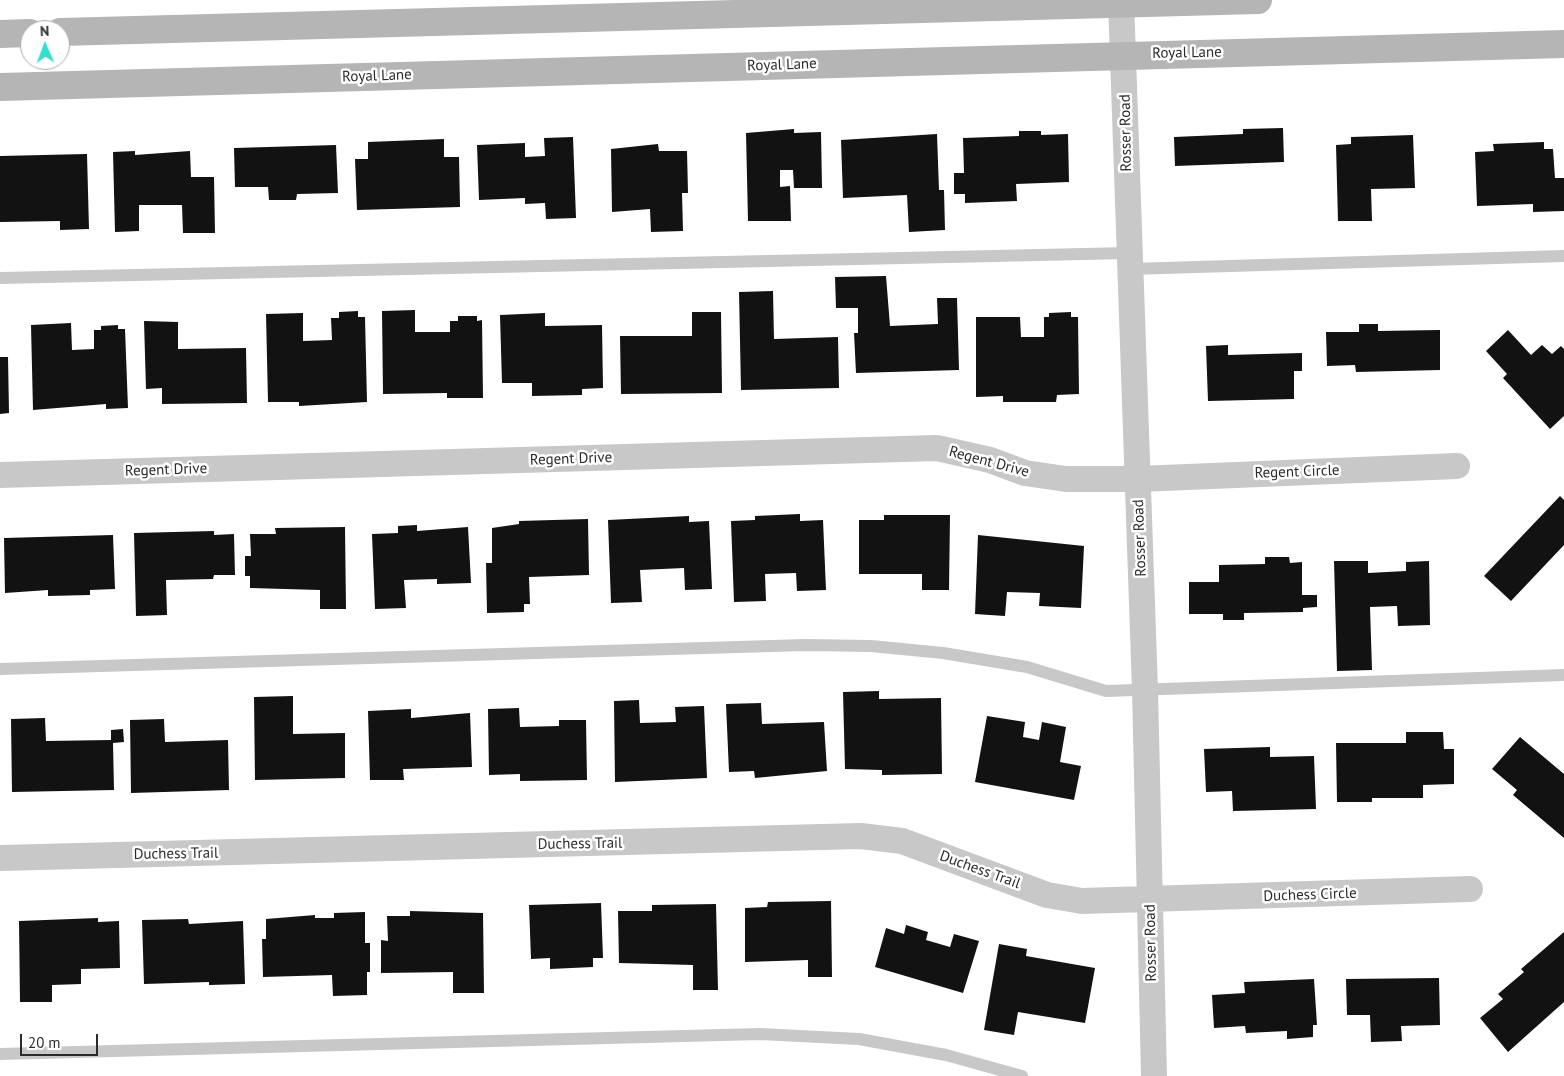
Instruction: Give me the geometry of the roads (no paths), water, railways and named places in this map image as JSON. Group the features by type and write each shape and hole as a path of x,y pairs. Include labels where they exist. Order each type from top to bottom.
{"main road":[{"path":"70,32 1121,2 1258,0"},
{"path":"0,34 20,33"},
{"name":"Royal Lane","path":"0,87 1564,44"}],"street":[{"name":"Rosser Road","path":"1121,2 1145,690 1154,1076"},
{"name":"Regent Drive","path":"0,475 937,448 990,460 1025,473 1066,478 1138,479"},
{"name":"Regent Circle","path":"1138,479 1457,466"},
{"name":"Duchess Trail","path":"0,858 861,836 902,841 1047,895 1082,901 1150,900"},
{"name":"Duchess Circle","path":"1150,900 1470,889"}],"lane":[{"path":"0,278 1564,256"},
{"path":"0,669 785,646 871,646 943,653 1027,667 1106,691 1564,675"},
{"path":"0,1054 760,1034 859,1039 946,1055 1022,1076"}]}
